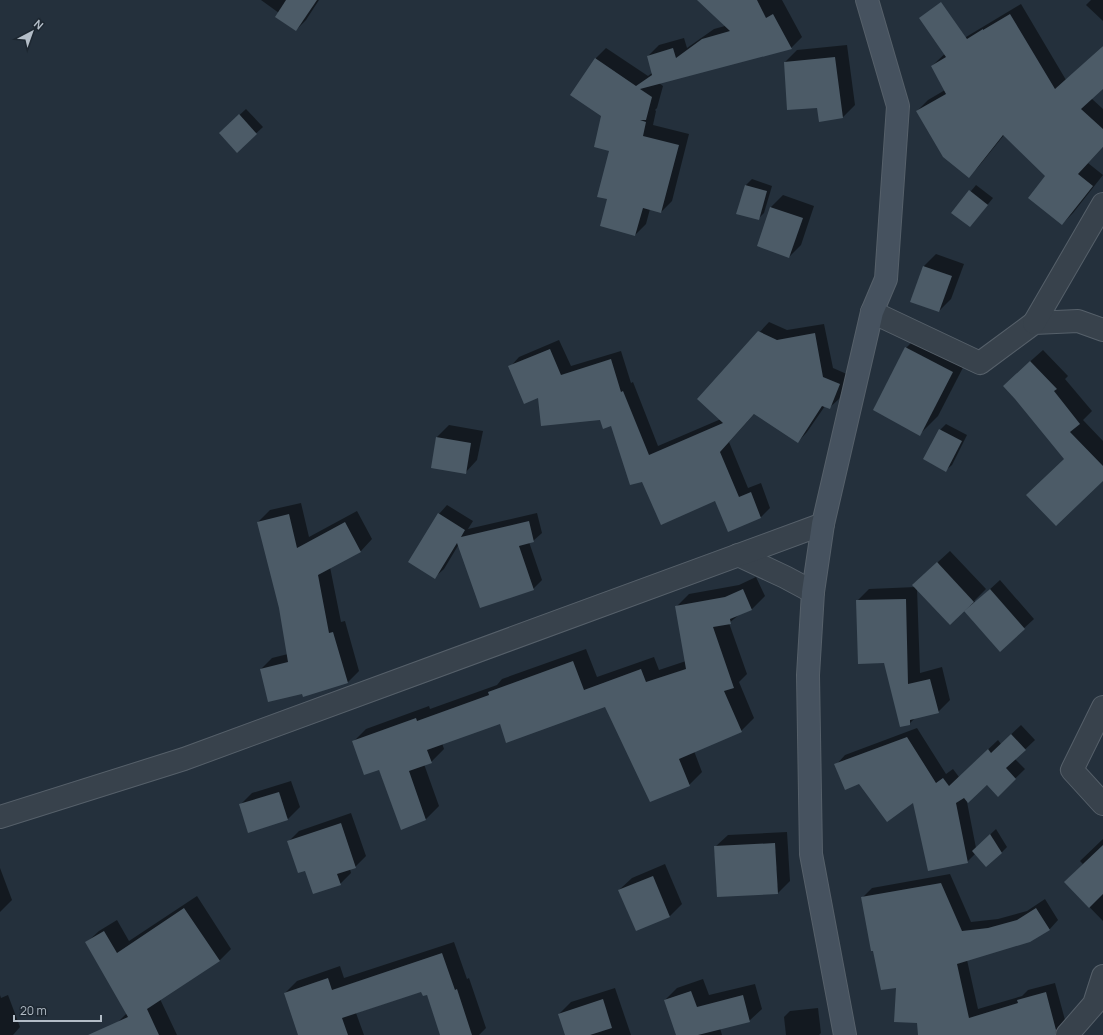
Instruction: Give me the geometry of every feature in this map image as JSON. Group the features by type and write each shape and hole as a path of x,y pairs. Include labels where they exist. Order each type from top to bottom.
{"street":[{"path":"845,1035 811,854 808,675 814,592 823,524 872,312 886,278 898,106 867,0"},
{"path":"872,312 980,363 1034,323 1103,204"},
{"path":"1034,323 1078,321 1103,330"},
{"path":"0,817 184,759 823,524"},
{"path":"738,555 814,592"},
{"path":"1103,707 1072,770 1103,804"},
{"path":"1067,1035 1094,1004 1103,976"}],"building":[{"path":"286,0 317,0 296,31 275,17"},
{"path":"697,0 757,0 766,18 773,14 792,49 640,89 652,97 646,120 640,120 646,122 643,136 679,145 661,213 643,208 635,236 600,226 607,199 597,197 609,151 594,147 601,116 570,95 595,58 636,86 652,75 647,56 673,48 676,58 702,39 730,31"},
{"path":"941,2 967,39 1010,14 1055,89 1103,46 1103,89 1081,109 1103,129 1103,147 1078,174 1093,186 1062,225 1028,198 1045,176 1003,135 969,178 943,157 916,111 946,94 931,66 946,57 919,18"},
{"path":"835,57 843,118 819,122 817,108 787,110 784,62"},
{"path":"239,114 257,134 237,153 219,133"},
{"path":"745,185 767,191 759,220 736,214"},
{"path":"969,190 988,205 970,227 951,213"},
{"path":"770,207 803,218 789,258 757,246"},
{"path":"923,266 952,276 939,312 910,302"},
{"path":"758,331 777,340 815,333 823,377 840,384 830,409 822,406 798,443 754,414 720,452 739,497 751,492 761,518 728,532 715,501 661,525 642,482 630,485 611,426 603,429 600,420 541,426 538,398 524,404 508,366 550,349 561,375 611,359 621,392 623,391 649,455 723,423 697,399"},
{"path":"905,347 953,372 920,436 873,410"},
{"path":"1030,361 1057,389 1054,391 1080,424 1070,432 1103,466 1103,481 1056,526 1026,495 1064,459 1003,386"},
{"path":"939,429 962,441 946,472 923,459"},
{"path":"436,437 471,443 466,474 431,468"},
{"path":"438,513 465,530 461,537 529,521 534,542 519,546 534,590 480,608 457,543 435,579 408,562"},
{"path":"289,514 297,548 345,522 361,552 318,575 329,633 333,632 348,683 303,697 302,694 268,702 260,669 288,662 279,608 257,522"},
{"path":"937,562 974,602 950,625 912,585"},
{"path":"743,589 752,610 730,619 731,624 713,627 734,688 724,691 742,732 679,759 690,786 650,802 605,707 506,743 500,724 427,750 432,763 409,771 426,820 401,830 379,770 364,775 352,741 416,718 417,721 489,695 488,692 573,661 584,690 641,669 646,682 686,669 675,606 725,597"},
{"path":"990,589 1025,629 1000,652 964,611"},
{"path":"906,599 908,684 930,679 939,713 910,720 910,725 900,727 884,663 858,664 856,600"},
{"path":"1011,734 1026,750 1006,768 1016,779 998,797 987,785 968,803 964,798 956,803 968,863 928,871 913,803 887,822 859,784 845,790 834,764 907,737 936,783 943,778 949,786 988,749 991,753"},
{"path":"279,792 288,820 248,833 239,804"},
{"path":"341,823 356,868 337,874 341,885 313,894 305,871 298,873 287,841"},
{"path":"990,834 1002,853 986,867 972,851"},
{"path":"775,843 778,894 717,897 714,846"},
{"path":"1103,845 1103,894 1089,908 1064,882"},
{"path":"653,876 670,917 636,931 618,890"},
{"path":"941,883 962,931 988,928 1017,920 1036,908 1050,930 1030,942 957,964 969,1018 1018,1003 1017,1000 1046,992 1056,1030 1055,1035 918,1035 917,1023 894,1022 896,988 881,990 873,951 871,951 861,897"},
{"path":"184,908 220,961 147,1009 159,1035 88,1035 128,1017 85,942 104,931 117,953"},
{"path":"442,953 455,990 457,989 472,1035 440,1035 427,995 423,996 421,992 342,1018 348,1035 298,1035 284,993 328,978 332,990"},
{"path":"691,991 697,1007 743,995 750,1022 698,1035 676,1035 664,1000"},
{"path":"603,999 612,1028 590,1035 565,1035 558,1014"}]}
